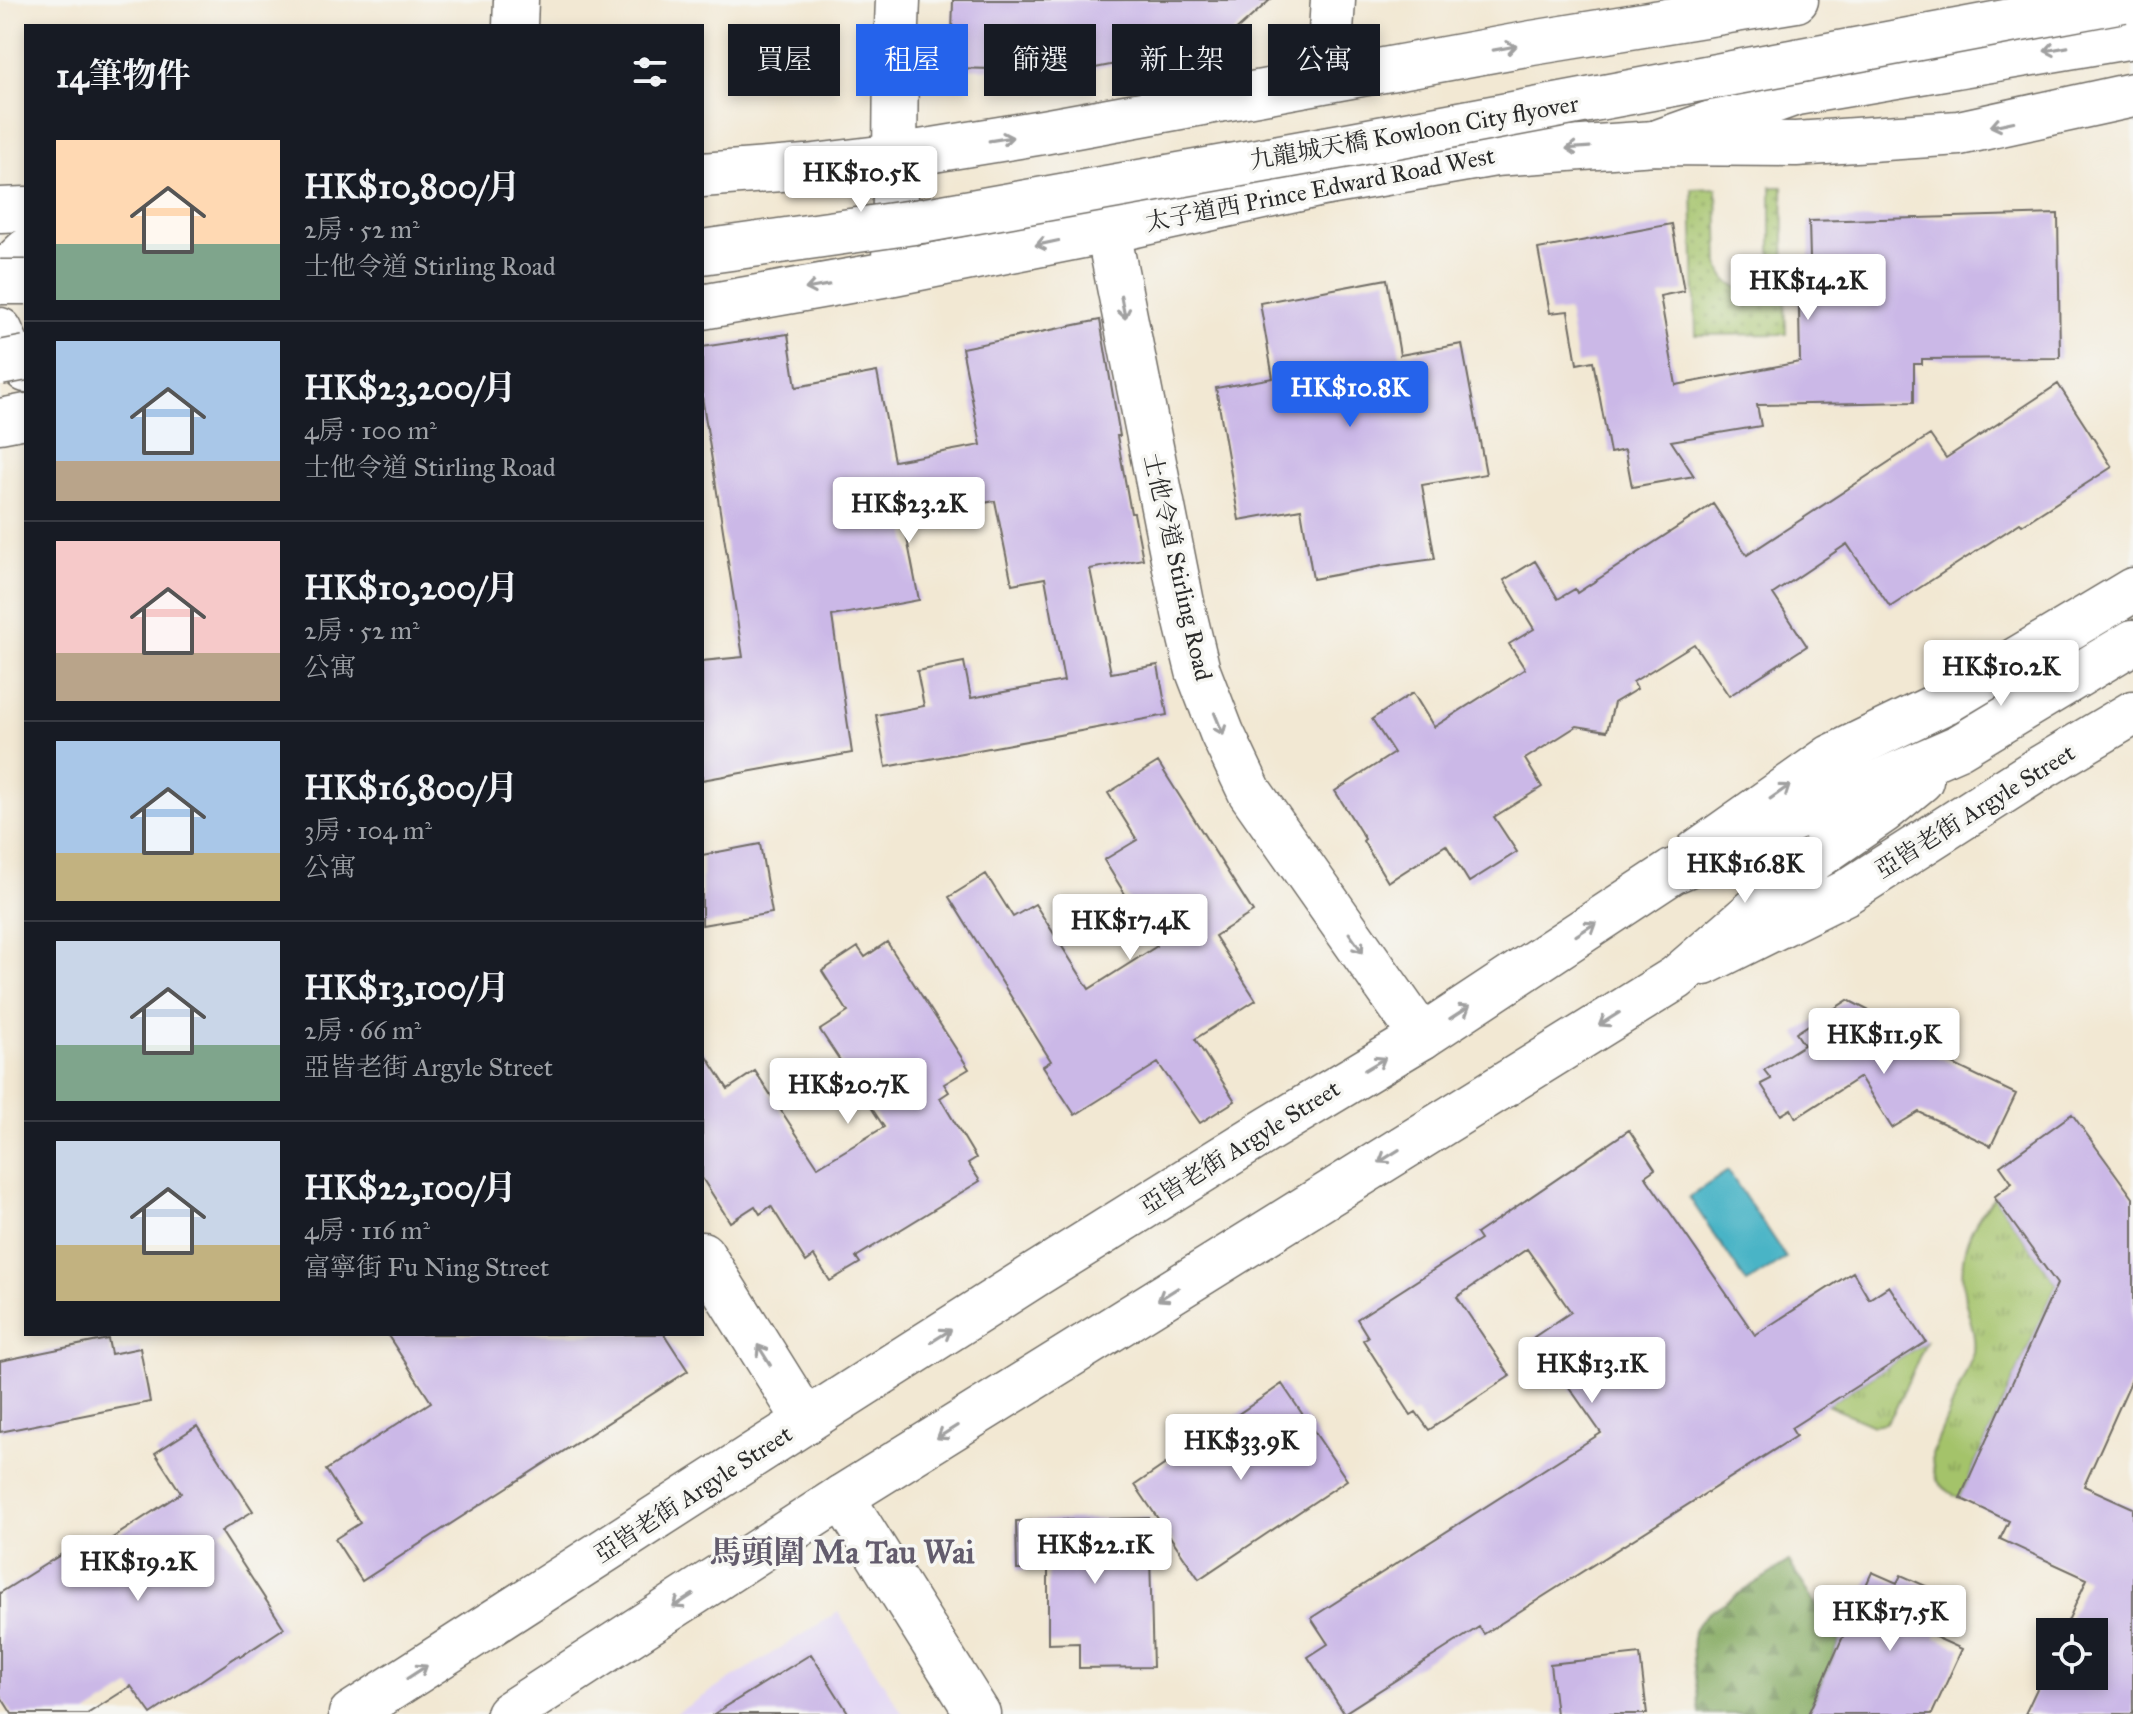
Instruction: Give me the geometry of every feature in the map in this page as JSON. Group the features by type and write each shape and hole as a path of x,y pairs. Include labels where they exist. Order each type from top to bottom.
{"main road":[{"path":"515,24 516,0"},
{"path":"894,273 898,0"},
{"path":"1331,24 1333,0"},
{"path":"1380,70 1728,6 1796,0"},
{"name":"九龍城天橋 Kowloon City flyover","path":"704,226 914,197 1988,0"},
{"name":"九龍城天橋 Kowloon City flyover","path":"704,252 952,216 2123,0"},
{"path":"1655,143 1796,93 2133,36"},
{"path":"704,175 896,156 1268,90"},
{"name":"太子道西 Prince Edward Road West","path":"704,307 1108,231 1322,184 1495,154 1655,143 1796,144 1959,133 2133,95"},
{"path":"0,210 24,209"},
{"name":"士他令道 Stirling Road","path":"1108,231 1184,613 1198,671 1222,733 1250,792 1422,1037"},
{"path":"0,330 11,354 24,368"},
{"path":"0,363 24,358"},
{"path":"0,421 24,416"},
{"name":"亞皆老街 Argyle Street","path":"351,1714 806,1421 1243,1145 1422,1037 1672,872 1732,825 1831,757 1945,702 2133,590"},
{"path":"1672,872 1959,747 2133,642"},
{"name":"亞皆老街 Argyle Street","path":"508,1714 842,1497 1676,978 1845,893 2037,770 2133,713"},
{"path":"1676,978 1814,859 1882,812 1959,747"},
{"path":"704,1257 806,1421"},
{"path":"842,1497 978,1714"}],"shaded area":[{"path":"838,1612 903,1714 675,1714"}],"green space":[{"path":"1771,187 1783,187 1786,334 1696,335 1692,189 1717,188 1719,264 1729,283 1745,289 1761,282 1771,263"},
{"path":"1994,1197 2057,1284 1960,1498 1938,1481 1933,1470 1932,1454 1974,1353 1963,1287 1963,1259 1976,1221"},
{"path":"1926,1342 1894,1412 1885,1423 1873,1425 1827,1405"},
{"path":"1789,1562 1840,1642 1808,1714 1700,1714 1693,1654 1697,1625 1711,1611"}],"water":[{"path":"1728,1171 1786,1258 1747,1283 1689,1197"}],"building":[{"path":"953,0 1270,0 1243,24 1112,24 1112,65 1096,68 1096,24 984,24 984,69 968,68 968,24 952,24"},
{"path":"2058,214 2060,358 1922,359 1922,364 1914,364 1914,402 1757,405 1761,426 1671,441 1694,476 1632,487 1625,450 1610,453 1593,361 1577,364 1568,311 1550,313 1538,249 1672,224 1684,291 1660,296 1676,385 1800,362 1798,259 1810,259 1809,221"},
{"path":"1387,279 1400,355 1462,344 1486,474 1422,485 1435,559 1313,579 1301,509 1239,520 1216,388 1273,378 1260,303"},
{"path":"1100,320 1120,436 1117,436 1143,559 1090,569 1111,673 1158,665 1167,715 886,767 876,715 924,706 917,671 964,662 971,698 1064,681 1045,578 1012,584 995,501 903,518 919,600 832,616 852,753 704,780 704,661 743,657 704,410 704,347 788,334 796,387 877,372 894,461 981,445 962,348"},
{"path":"2058,384 2112,467 1890,607 1847,544 1773,594 1807,646 1729,696 1694,644 1633,682 1637,689 1614,703 1607,731 1577,726 1525,759 1542,787 1494,817 1517,852 1469,882 1446,845 1388,882 1335,791 1394,753 1372,719 1413,693 1434,727 1525,669 1509,644 1534,629 1504,580 1535,561 1558,599 1575,589 1577,593 1713,504 1747,555 1930,435 1946,458"},
{"path":"1158,762 1253,912 1215,936 1256,1000 1195,1039 1235,1101 1200,1123 1158,1063 1075,1115 1043,1066 1051,1061 949,897 986,874 1013,917 1035,904 1089,989 1157,946 1104,860 1137,840 1108,793"},
{"path":"760,844 772,913 704,925 704,855"},
{"path":"887,942 969,1069 944,1084 949,1092 940,1098 976,1158 968,1163 980,1181 856,1257 860,1263 830,1281 814,1256 806,1262 771,1206 760,1214 755,1206 730,1222 704,1181 704,1052 728,1089 755,1071 818,1167 884,1127 820,1030 848,1012 822,971 858,947 865,957"},
{"path":"1848,1000 1885,1019 1898,1038 2016,1094 1991,1146 1919,1112 1892,1128 1860,1077 1796,1118 1791,1109 1781,1115 1761,1084 1771,1079 1764,1070 1804,1045 1796,1033"},
{"path":"2072,1114 2133,1198 2133,1377 2084,1486 2133,1508 2133,1714 2025,1714 2036,1690 2108,1690 2108,1618 2069,1618 2087,1579 2000,1539 2009,1521 1960,1498 2057,1284 1994,1197 2012,1183 2000,1166"},
{"path":"1629,1130 1655,1169 1645,1176 1755,1335 1853,1272 1869,1299 1889,1286 1926,1342 1791,1428 1796,1436 1484,1634 1479,1627 1344,1713 1308,1657 1328,1644 1311,1618 1601,1433 1534,1337 1571,1312 1527,1249 1457,1297 1510,1376 1429,1430 1416,1412 1411,1415 1363,1340 1368,1337 1357,1319 1480,1240 1476,1234"},
{"path":"388,1336 665,1336 688,1371 362,1581 335,1539 360,1523 326,1470 431,1402"},
{"path":"108,1339 111,1354 140,1348 150,1402 0,1432 0,1361"},
{"path":"1282,1384 1347,1480 1199,1579 1135,1485"},
{"path":"197,1426 253,1511 221,1531 284,1628 151,1714 131,1686 87,1714 12,1714 0,1695 0,1593 81,1542 88,1554 181,1493 155,1453"},
{"path":"1149,1518 1153,1667 1079,1668 1079,1643 1048,1644 1048,1570 1017,1570 1016,1521"},
{"path":"1872,1572 1897,1583 1901,1575 1953,1598 1935,1637 1962,1649 1932,1714 1808,1714"},
{"path":"811,1654 849,1714 714,1714"},
{"path":"1640,1654 1647,1714 1556,1714 1550,1664"}],"district":[{"name":"馬頭圍 Ma Tau Wai","path":"842,1552"}]}
